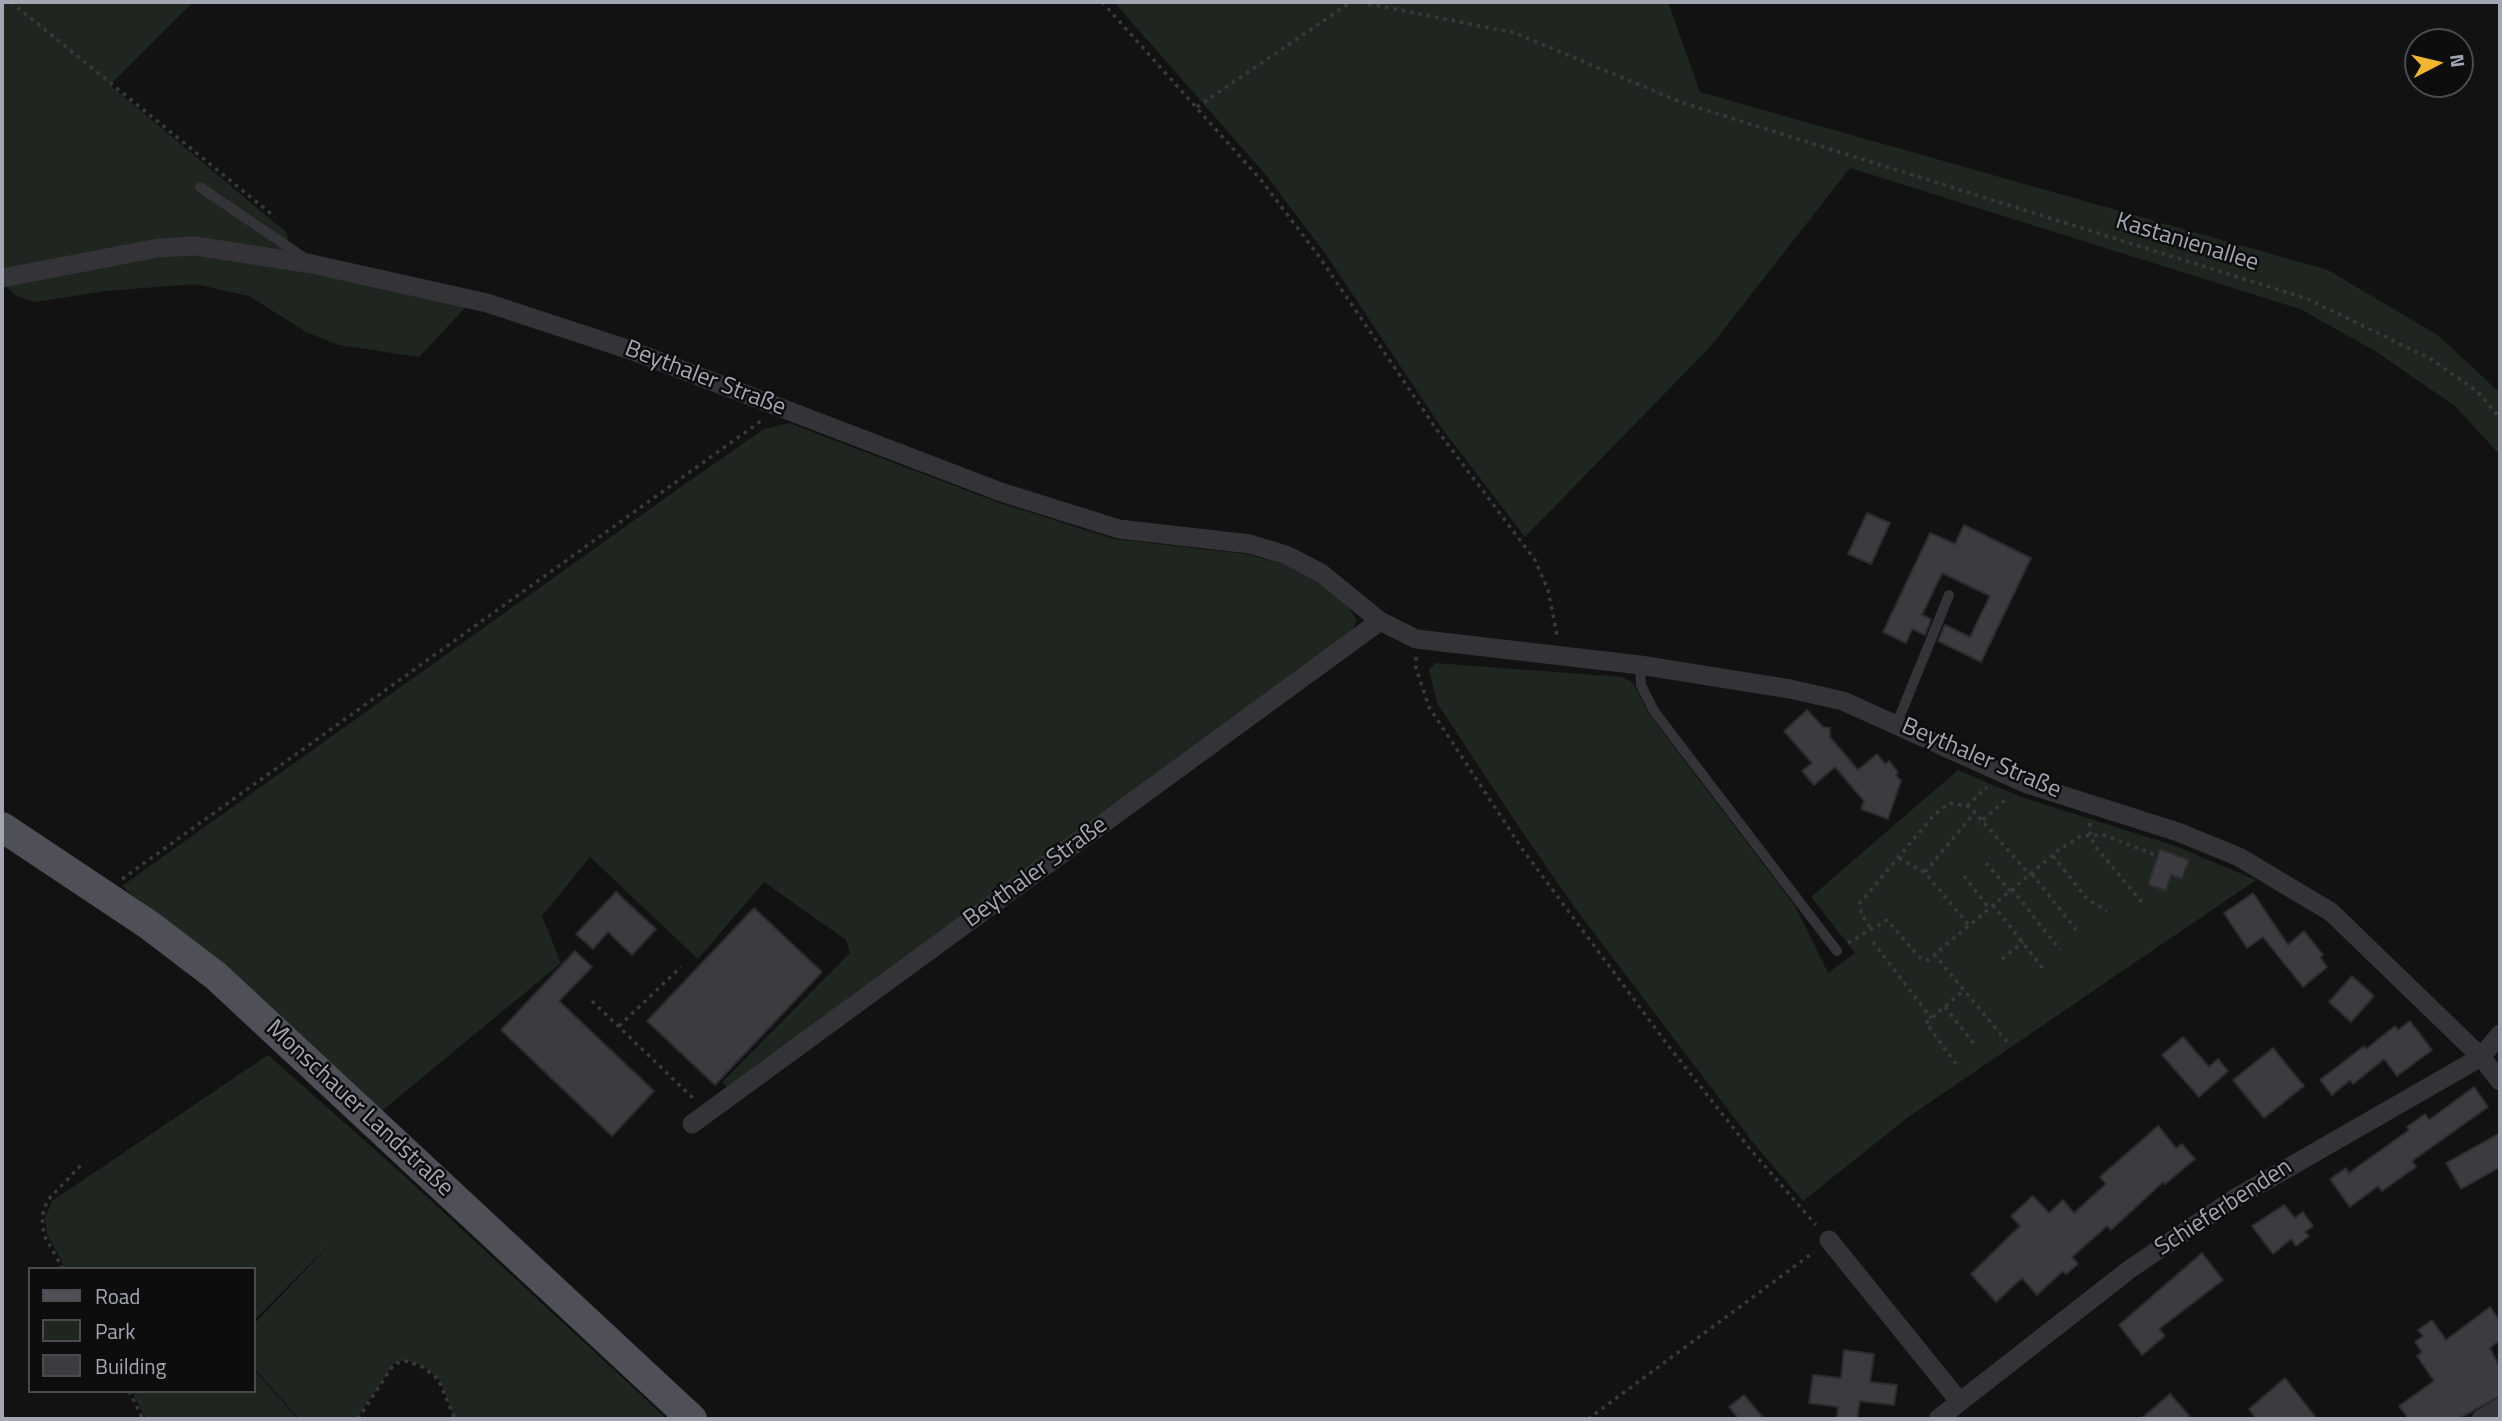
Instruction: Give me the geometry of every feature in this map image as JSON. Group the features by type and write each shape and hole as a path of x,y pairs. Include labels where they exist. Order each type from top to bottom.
{"main road":[{"name":"Monschauer Landstraße","path":"2,828 149,925 216,976 692,1419"}],"street":[{"name":"Beythaler Straße","path":"2,278 158,248 195,246 312,264 488,303 630,350 1001,492 1119,529 1250,544 1286,555 1321,573 1380,621 1416,639 1640,665 1790,689 1843,701 1897,723 2027,784 2178,832 2239,857 2331,912 2481,1057 2500,1081"},
{"name":"Beythaler Straße","path":"700,1119 1380,621"},
{"name":"Schieferbenden","path":"1938,1419 2130,1269 2232,1200 2481,1057 2500,1034"},
{"path":"1829,1240 1960,1402"},
{"path":"2481,1419 2500,1408"}],"lane":[{"path":"200,187 312,264"},
{"path":"1897,723 1949,595"},
{"path":"1640,665 1641,685 1654,711 1837,951"}],"path":[{"path":"11,2 282,223"},
{"path":"1102,2 1261,180 1318,255 1437,430 1535,560 1548,590 1557,635 1556,655"},
{"path":"1197,107 1351,2"},
{"name":"Kastanienallee","path":"1360,2 1515,33 1683,103 2308,299 2431,359 2478,392 2500,418"},
{"path":"117,882 758,425 772,404"},
{"path":"1416,639 1416,668 1429,707 1523,850 1670,1048 1750,1149 1829,1240 1588,1419"},
{"path":"1967,806 1987,787"},
{"path":"1983,820 2006,799"},
{"path":"1870,927 1861,914 1860,903 1940,808 1949,803 1967,806 1975,812 2031,874 2076,930"},
{"path":"1925,873 1975,812"},
{"path":"2090,835 2095,846 2145,906"},
{"path":"1837,951 1870,927 1886,920 1921,959 1928,960 1968,924 2075,839 2104,835 2158,856"},
{"path":"2053,856 2087,899 2108,911"},
{"path":"1899,858 1925,873 1968,924"},
{"path":"1986,863 2060,950"},
{"path":"1964,876 2045,971"},
{"path":"1873,942 1931,1018"},
{"path":"2002,959 2023,942"},
{"path":"1934,954 2007,1042"},
{"path":"619,1026 681,967"},
{"path":"1956,1064 1926,1023 1964,990"},
{"path":"592,1001 619,1026 700,1119"},
{"path":"1945,1007 1975,1045"},
{"path":"62,1267 44,1235 42,1217 47,1201 82,1164"},
{"path":"358,1419 394,1364 405,1361 421,1366 438,1379 455,1419"},
{"path":"130,1393 143,1419"}],"green space":[{"path":"2,2 193,2 110,85 286,232 289,240 286,248 279,253 247,247 2,271"},
{"path":"1114,2 1668,2 1700,92 2328,270 2439,336 2500,393 2500,455 2455,406 2375,351 2300,309 1850,168 1710,347 1525,537 1441,427 1325,253 1265,174"},
{"path":"159,254 245,258 468,305 419,357 338,345 306,332 249,296 195,284 106,291 35,302 16,296 3,284"},
{"path":"789,423 997,502 1114,539 1246,554 1282,564 1316,581 1348,607 1357,620 1350,636 730,1090 722,1082 850,953 846,940 764,882 698,959 590,857 542,916 561,963 377,1115 122,886 764,429"},
{"path":"1435,663 1623,677 1634,684 1649,714 1795,906 1828,973 1855,953 1811,897 1958,770 2021,797 2173,845 2256,880 1907,1118 1803,1201 1755,1145 1678,1044 1572,904 1517,824 1437,703 1429,670"},
{"path":"268,1055 401,1173 667,1419 455,1419 439,1379 421,1365 405,1360 394,1364 356,1419 299,1419 256,1370 256,1322 340,1234 256,1318 256,1267 65,1267 47,1234 45,1218 52,1201"},
{"path":"256,1372 298,1419 146,1419 133,1393 256,1393"}],"building":[{"path":"1867,513 1890,523 1871,564 1848,554"},
{"path":"1964,525 2031,558 1981,662 1938,641 1945,625 1970,637 1990,596 1942,573 1922,615 1931,619 1925,635 1912,629 1906,643 1883,632 1930,533 1955,544"},
{"path":"1807,710 1823,727 1830,728 1830,737 1858,770 1877,754 1885,764 1889,761 1898,772 1896,775 1901,781 1888,819 1861,809 1864,801 1835,767 1814,785 1802,771 1812,763 1784,731"},
{"path":"2160,849 2189,860 2182,879 2171,875 2166,891 2148,885"},
{"path":"616,892 656,929 632,955 608,932 593,949 576,934"},
{"path":"2253,893 2288,945 2304,931 2323,955 2320,957 2327,967 2303,987 2263,937 2247,948 2224,913"},
{"path":"754,908 822,972 715,1085 647,1021"},
{"path":"575,951 592,967 559,1001 654,1091 612,1136 501,1030"},
{"path":"2352,976 2374,996 2351,1022 2329,1002"},
{"path":"2410,1021 2432,1050 2397,1076 2384,1059 2353,1084 2350,1080 2332,1095 2320,1080 2364,1046 2366,1049 2395,1026 2398,1030"},
{"path":"2183,1037 2209,1067 2218,1059 2228,1071 2199,1097 2162,1055"},
{"path":"2273,1048 2304,1086 2264,1118 2233,1080"},
{"path":"2474,1087 2488,1107 2412,1161 2416,1167 2382,1191 2378,1186 2350,1207 2330,1179 2346,1168 2349,1173 2409,1130 2407,1127 2425,1114 2429,1120"},
{"path":"2158,1126 2176,1148 2182,1144 2195,1159 2165,1184 2163,1182 2111,1230 2107,1226 2072,1257 2078,1264 2066,1274 2063,1271 2037,1295 2022,1278 1996,1302 1971,1274 2020,1226 2011,1216 2033,1196 2049,1213 2063,1200 2074,1213 2106,1184 2100,1177"},
{"path":"2500,1133 2500,1167 2461,1189 2446,1163"},
{"path":"2284,1205 2295,1218 2303,1212 2313,1226 2305,1232 2309,1236 2296,1246 2291,1239 2273,1254 2252,1226"},
{"path":"2202,1253 2223,1280 2159,1329 2165,1336 2142,1355 2119,1325"},
{"path":"2490,1307 2500,1321 2500,1340 2490,1348 2500,1368 2500,1396 2458,1419 2409,1419 2399,1406 2434,1381 2417,1356 2422,1352 2415,1342 2423,1336 2418,1330 2432,1320 2446,1340"},
{"path":"1844,1350 1874,1354 1870,1382 1897,1385 1894,1405 1860,1401 1857,1419 1837,1419 1838,1407 1809,1403 1813,1375 1841,1378"},
{"path":"2285,1378 2317,1419 2256,1419 2249,1409"},
{"path":"2170,1394 2192,1419 2141,1419"},
{"path":"1744,1395 1764,1419 1739,1419 1729,1407"}]}
